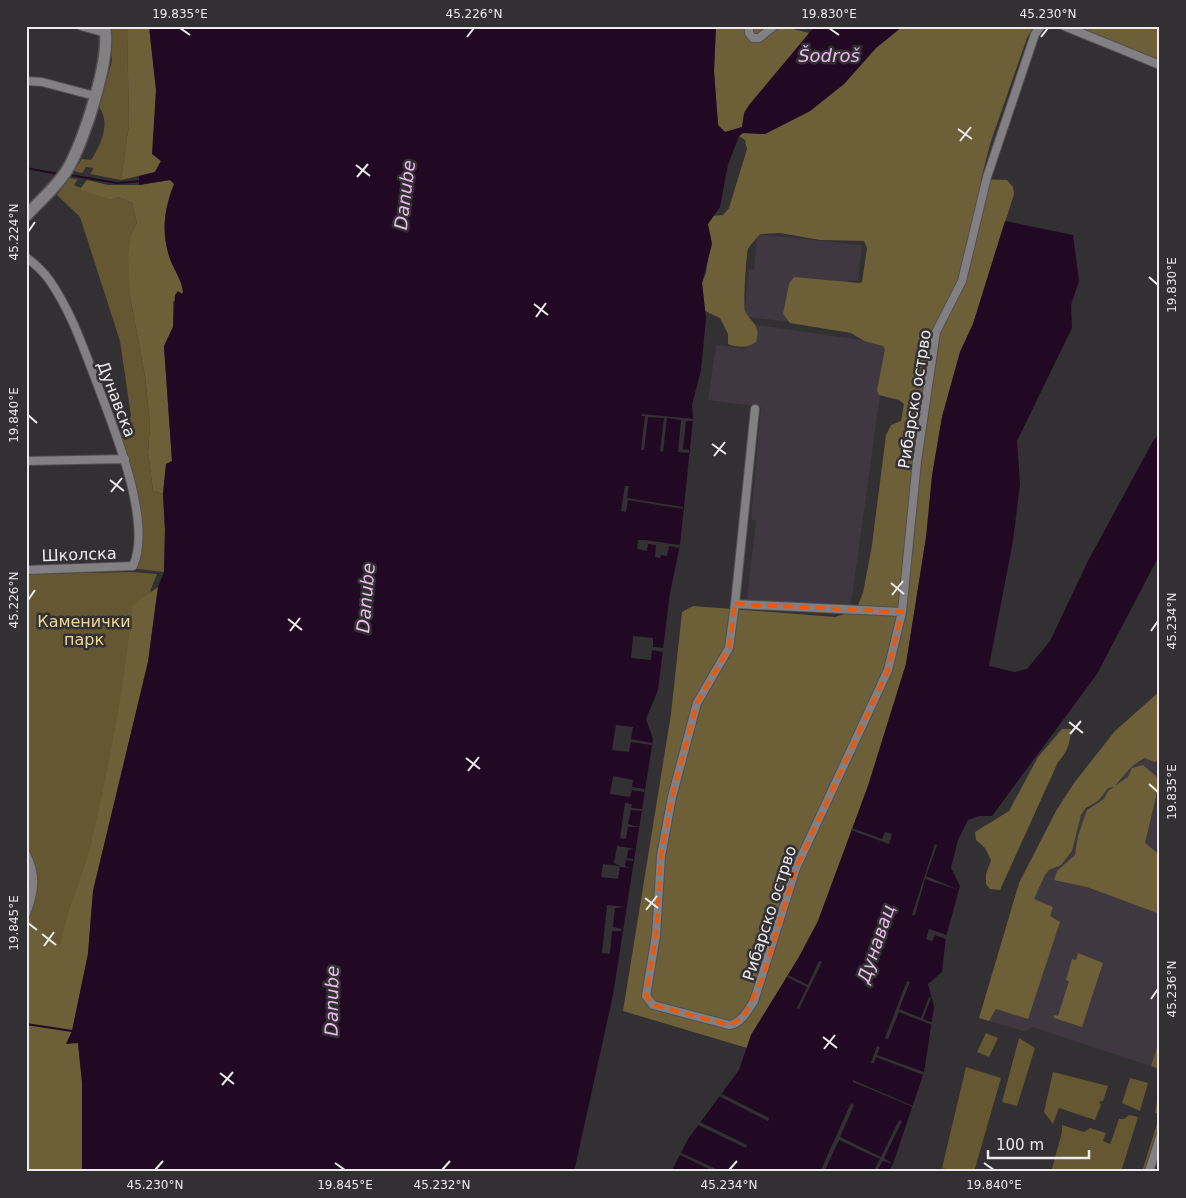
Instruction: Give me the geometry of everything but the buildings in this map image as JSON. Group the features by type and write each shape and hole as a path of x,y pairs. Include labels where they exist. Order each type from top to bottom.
{"main road":[{"path":"26,216 65,173 95,96 104,57 105,30"}],"street":[{"path":"81,26 105,30"},
{"path":"749,26 749,33 753,38 759,38 774,26"},
{"name":"Рибарско острво","path":"735,604 729,648 697,703 672,797 661,856 655,944 646,992 648,1001 653,1005 729,1025 735,1025 743,1018 754,1001 764,977 796,868 888,670 902,612 917,461 936,332 962,281 987,177 1035,34 1040,26"},
{"path":"1064,26 1160,64"},
{"path":"26,81 42,82 95,96"},
{"name":"Дунавска","path":"26,257 50,281 78,331 125,459 132,484 138,548 134,566"},
{"path":"754,409 735,604 902,612"},
{"path":"26,461 125,459"},
{"name":"Школска","path":"26,570 134,566"},
{"path":"26,854 34,872 35,882 26,914"},
{"path":"1149,1172 1160,1137"}],"highlighted area":[{"path":"735,604 902,612 888,670 796,868 763,977 743,1018 729,1025 653,1005 646,996 656,935 661,856 672,797 697,703 729,648"}],"shaded area":[{"path":"127,26 149,26 156,90 153,154 161,161 155,172 121,180 129,124"},
{"path":"716,26 781,26 809,33 744,118 742,127 725,132 718,125 714,71"},
{"path":"903,26 1034,26 1027,38 991,141 981,179 1007,180 1013,187 1014,194 973,324 960,352 942,417 932,476 927,533 906,664 868,786 818,921 799,957 751,1035 747,1048 623,1011 671,714 682,612 693,606 835,617 856,610 863,593 872,545 886,435 891,425 901,421 904,404 899,400 879,395 877,390 885,349 883,346 864,341 851,333 790,323 783,314 789,284 794,277 862,282 867,248 864,241 820,240 780,233 760,234 748,249 744,308 757,328 756,342 739,347 728,344 728,334 720,318 705,311 702,283 706,273 711,238 707,226 712,216 723,215 729,208 747,149 745,140 739,136 743,133 765,134 810,111 844,84 876,48"},
{"path":"1076,26 1160,26 1160,61"},
{"path":"87,180 108,185 139,185 170,180 174,184 166,212 165,240 183,292 173,302 173,327 164,346 172,461 166,464 163,494 153,491 148,452 150,425 145,376 130,296 128,256 131,234 137,223 132,203 118,197 110,200 80,189"},
{"path":"757,234 862,245 858,281 848,280 843,327 744,317 749,269 754,270"},
{"path":"750,324 903,346 880,395 850,611 747,600 756,521 751,519 761,407 708,400 716,345 746,349"},
{"path":"158,587 148,662 93,891 88,954 72,1031 67,1043 78,1042 82,1082 82,1172 26,1172 26,894 32,923 61,946 66,920 91,844 104,785 121,696 132,606"},
{"path":"1160,691 1160,760 1154,762 1145,758 1128,770 1115,786 1128,777 1132,768 1143,765 1156,776 1159,784 1145,843 1160,855 1160,914 1087,887 1054,880 1057,871 1075,855 1078,836 1087,810 1104,799 1108,791 1114,787 1108,788 1098,801 1086,808 1081,815 1072,851 1061,865 1049,870 1045,875 1034,899 1053,907 1050,916 1060,922 1028,1019 996,1009 989,1021 979,1018 1019,883 1056,811 1074,783 1115,731"},
{"path":"1062,729 1071,729 1066,750 1058,762 1000,890 990,889 986,884 986,874 991,860 985,848 976,840 975,832 1009,811 1038,757"},
{"path":"1146,758 1158,762 1160,760 1160,1038 1151,1066 1032,1027 1024,1031 979,1018 1045,875 1049,870 1061,865 1072,851 1081,815 1123,773"},
{"path":"1078,953 1103,963 1082,1027 1054,1018 1054,1015 1058,1016 1069,981 1066,980 1072,959 1076,960"}],"green space":[{"path":"110,26 127,26 129,124 121,180 90,174 94,168 86,167 82,173 74,171 82,159 91,160 103,134 103,113 99,107 112,61"},
{"path":"69,178 78,179 74,185 110,200 118,197 132,203 137,223 131,234 130,296 145,376 150,425 148,452 153,491 163,494 165,530 164,572 137,569 139,552 138,518 120,433 131,416 120,341 80,217 57,195"},
{"name":"Каменички парк","path":"133,572 157,574 151,589 26,1172 26,574"},
{"path":"986,1033 998,1038 989,1057 977,1052"},
{"path":"1019,1038 1035,1048 1017,1106 1002,1102"},
{"path":"1160,1038 1160,1069 1151,1066"},
{"path":"966,1067 1001,1078 974,1172 957,1172 942,1168"},
{"path":"1053,1072 1108,1086 1103,1101 1099,1102 1101,1105 1095,1120 1059,1108 1053,1124 1044,1112"},
{"path":"1130,1078 1148,1083 1140,1111 1122,1103"},
{"path":"1160,1084 1160,1114 1155,1113"},
{"path":"1160,1114 1160,1128 1146,1172 1142,1172"},
{"path":"1129,1115 1138,1117 1121,1172 1051,1172 1062,1132 1062,1125 1084,1132 1090,1128 1106,1133 1103,1141 1110,1144 1119,1119 1124,1119"}],"water":[{"path":"149,26 716,26 714,71 718,125 725,132 742,127 744,113 749,105 815,26 903,26 876,48 844,84 810,111 765,134 743,133 739,136 728,165 720,207 708,224 712,244 702,283 706,318 701,370 692,405 693,419 680,545 670,593 658,690 646,719 653,739 613,995 574,1172 82,1172 82,1082 78,1043 66,1044 72,1031 88,954 93,891 148,662 158,587 164,572 165,530 163,494 166,464 172,461 164,346 173,327 175,295 178,291 182,294 183,292 165,240 166,212 174,184 170,180 139,185 139,176 155,172 161,161 152,154 156,90"},
{"name":"Дунавац","path":"1005,221 1073,235 1079,281 1071,305 1072,328 1017,441 1020,484 1013,541 989,666 1015,672 1027,669 1050,641 1088,561 1153,441 1160,433 1160,554 1097,674 992,816 979,816 968,820 958,840 951,868 960,886 946,937 942,972 928,984 934,1007 924,1072 893,1164 888,1172 671,1172 688,1139 739,1070 751,1035 799,957 818,921 868,786 906,664 942,417 960,352 973,324"}],"pier":[{"path":"642,414 693,419 693,421 686,421 683,449 689,450 689,453 678,452 681,420 667,418 663,452 660,451 664,418 648,417 644,450 641,450 645,416 641,416"},
{"path":"625,486 629,486 627,498 683,507 683,509 628,500 626,512 621,511"},
{"path":"638,540 680,545 679,548 669,546 667,556 661,555 660,558 655,557 656,545 648,544 647,551 637,549"},
{"path":"633,636 653,638 653,647 665,648 664,652 652,650 651,660 631,658"},
{"path":"616,725 633,727 631,739 652,743 652,745 631,742 629,752 612,750"},
{"path":"613,776 633,780 632,787 645,789 644,792 632,790 630,797 610,794"},
{"path":"625,803 632,804 631,808 642,809 641,811 631,810 628,824 639,827 628,827 626,839 620,838"},
{"path":"852,828 882,839 885,832 892,834 889,844 851,830"},
{"path":"935,844 937,845 926,876 959,890 925,879 915,915 912,915"},
{"path":"617,846 635,849 628,850 627,858 633,859 633,861 626,860 625,866 632,868 620,867 618,879 601,877 603,864 620,866 614,863"},
{"path":"607,905 625,907 615,908 613,927 622,929 621,931 612,931 610,954 602,953"},
{"path":"929,929 947,935 946,939 935,935 932,941 926,939"},
{"path":"819,961 822,962 799,1009 797,1008 807,987 787,977 788,975 808,985"},
{"path":"907,981 910,982 899,1009 921,1018 929,997 931,998 923,1019 933,1023 932,1025 899,1012 888,1039 885,1038"},
{"path":"877,1046 880,1047 877,1055 924,1072 923,1075 876,1057 874,1063 871,1063"},
{"path":"853,1080 913,1106 913,1107 853,1082"},
{"path":"722,1094 769,1118 768,1121 719,1096"},
{"path":"851,1103 854,1105 840,1137 881,1157 899,1120 902,1121 884,1158 893,1164 883,1161 876,1172 873,1172 880,1159 839,1140 824,1172 820,1172"},
{"path":"700,1122 747,1145 746,1148 698,1125"},
{"path":"679,1152 723,1172 715,1172 678,1154"}],"waterway":[{"path":"26,168 58,174"},
{"path":"70,175 117,183 142,181"},
{"path":"26,1024 72,1031"}],"water label":[{"name":"Šodroš","path":"829,56"},
{"name":"Danube","path":"405,195"},
{"name":"Danube","path":"366,598"},
{"name":"Danube","path":"332,1001"}]}
